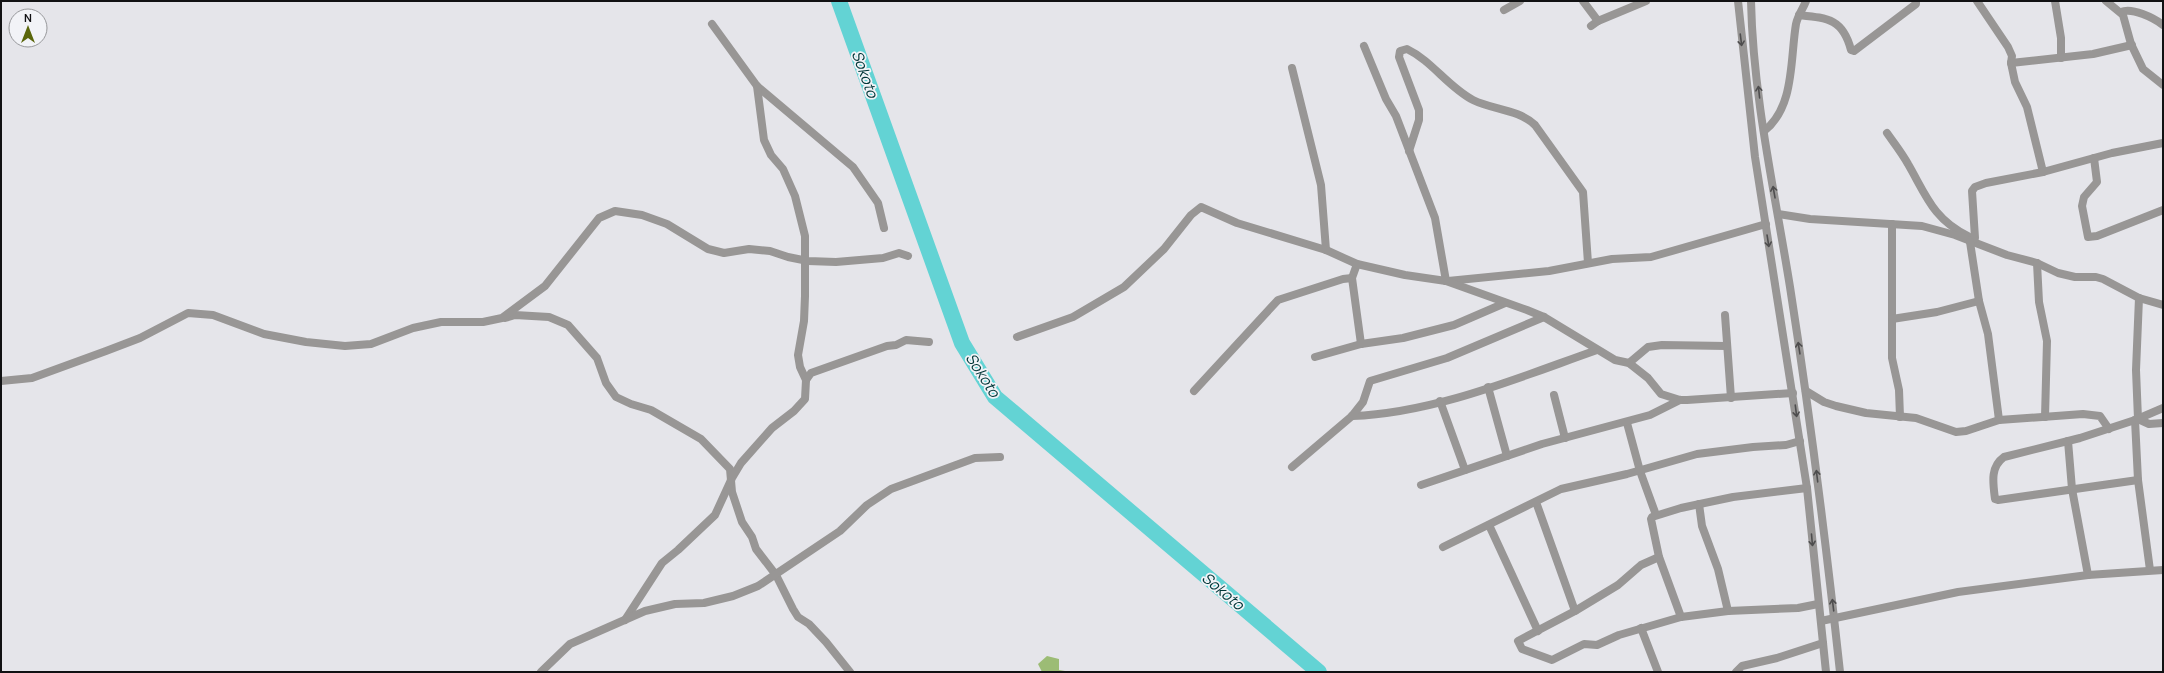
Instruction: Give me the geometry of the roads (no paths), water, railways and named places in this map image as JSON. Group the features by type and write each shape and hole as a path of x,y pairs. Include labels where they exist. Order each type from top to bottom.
{"street":[{"path":"1504,10 1520,1"},
{"path":"1583,1 1598,21"},
{"path":"1591,26 1630,4 1646,1"},
{"path":"1738,1 1755,157 1807,488 1826,672"},
{"path":"1751,1 1752,24 1764,131 1806,391 1840,672"},
{"path":"1764,131 1776,117 1788,86 1798,16 1806,1"},
{"path":"1798,16 1818,17 1839,25 1847,35 1851,50 1854,52 1910,9 1916,4 1916,1"},
{"path":"1977,1 2004,41 2012,56 2011,63 2015,82 2027,108 2043,172"},
{"path":"2055,1 2061,38 2062,58"},
{"path":"2106,1 2121,12 2132,45 2143,69 2163,85"},
{"path":"2121,12 2132,11 2155,19 2163,24"},
{"path":"712,24 756,86 853,167 878,203 884,228"},
{"path":"2011,63 2093,54 2132,45"},
{"path":"1364,46 1386,99 1396,116 1435,218 1446,281"},
{"path":"1409,151 1420,115 1399,57 1400,51 1407,49 1473,100 1519,115 1528,119 1535,125 1583,192 1588,263"},
{"path":"1292,68 1321,185 1326,250"},
{"path":"625,620 662,563 678,550 714,515 732,478 742,463 772,428 794,411 805,399 806,380 800,367 798,354 804,320 805,236 797,203 783,169 771,155 764,140 756,86"},
{"path":"1887,132 1907,162 1930,207 1954,228 1972,240"},
{"path":"1998,420 1988,334 1979,301 1972,240 1972,191 1986,183 2043,172 2094,158 2163,143"},
{"path":"2094,158 2097,182 2084,197 2082,206 2088,237 2097,236 2163,210"},
{"path":"1017,337 1073,317 1124,287 1164,249 1191,215 1201,207 1237,223 1326,250 1357,264 1405,275 1446,281 1544,317 1615,360 1629,363 1648,378 1661,394 1680,400 1793,393"},
{"path":"502,318 545,286 599,218 615,210 642,215 667,224 708,249 724,253 749,249 763,250 804,260 836,262 883,258 899,253 908,256"},
{"path":"1778,214 1810,219 1922,226 1972,240 2007,255 2037,263 2058,273 2075,277 2096,277 2140,298 2163,305"},
{"path":"1446,281 1549,271 1588,263 1659,256 1766,224"},
{"path":"1892,224 1892,358 1899,390 1900,417"},
{"path":"2037,263 2039,302 2047,341 2045,417"},
{"path":"1357,264 1352,278 1361,344"},
{"path":"1194,390 1278,300 1343,279 1352,278"},
{"path":"2140,298 2136,370 2138,480 2150,570"},
{"path":"1892,319 1937,312 1979,301"},
{"path":"1315,357 1361,344 1404,338 1454,325 1505,303"},
{"path":"1,381 32,378 106,351 140,338 188,312 213,315 264,334 306,342 345,346 371,344 413,328 441,322 464,320 483,322 515,315 550,317 568,325 597,358 606,383 616,397 631,404 651,410 691,432 701,439 730,469 732,478 732,492 742,522 752,537 756,549 776,575 798,617 809,624 826,642 850,672"},
{"path":"1725,315 1731,398"},
{"path":"1292,467 1352,416 1363,402 1370,381 1447,358 1544,317"},
{"path":"806,380 811,373 887,346 896,345 906,340 929,342"},
{"path":"1629,363 1648,347 1662,345 1727,346"},
{"path":"1352,416 1395,413 1440,401 1488,387 1597,350"},
{"path":"1488,387 1507,456"},
{"path":"1806,391 1824,402 1836,406 1866,413 1916,418 1956,432 1966,431 1998,420 2083,414 2100,416 2109,429"},
{"path":"1554,395 1564,438"},
{"path":"1421,485 1564,438 1627,423 1650,415 1680,400"},
{"path":"1440,401 1465,470"},
{"path":"2138,480 1998,500 1995,499 1993,479 1995,465 2004,457 2109,429 2163,408"},
{"path":"2136,419 2149,424 2163,423"},
{"path":"1627,423 1640,471 1656,515"},
{"path":"1443,547 1561,489 1640,471 1697,454 1746,447 1786,445 1800,441"},
{"path":"2068,441 2072,489 2088,575"},
{"path":"541,672 570,644 645,611 675,604 704,603 733,596 758,586 840,531 867,506 891,490 975,458 1000,457"},
{"path":"1681,617 1659,557 1651,520 1656,515 1699,504 1807,488"},
{"path":"1536,502 1575,611"},
{"path":"1699,504 1702,526 1718,569 1728,611"},
{"path":"1489,525 1538,631"},
{"path":"1659,557 1641,565 1618,585 1575,611 1518,641 1520,647 1550,660 1584,644 1597,644 1619,635 1681,617 1728,611 1798,608 1818,604"},
{"path":"1821,621 1958,592 2088,575 2163,570"},
{"path":"1641,628 1658,672"},
{"path":"1737,672 1742,666 1777,658 1823,643"}],"waterway":[{"name":"Sokoto","path":"839,1 962,343 995,397 1319,672"}]}
